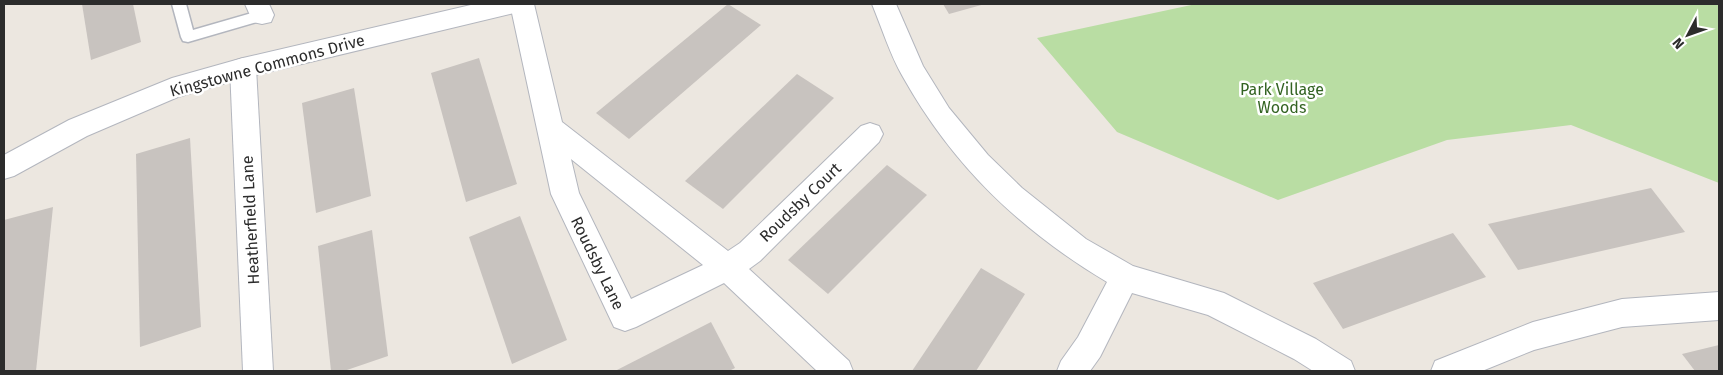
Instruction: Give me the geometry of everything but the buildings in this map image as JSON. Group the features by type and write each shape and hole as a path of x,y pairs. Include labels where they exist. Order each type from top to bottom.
{"street":[{"name":"Kingstowne Commons Drive","path":"4,168 78,128 172,88 243,68 514,4"},
{"name":"Roudsby Lane","path":"522,4 565,194 625,317 727,267"},
{"path":"884,4 912,70 940,116 978,163 1012,196 1076,248 1126,277 1168,291 1214,303 1305,349 1340,371"},
{"name":"Heatherfield Lane","path":"243,68 258,371"},
{"path":"551,128 727,267 838,371"},
{"name":"Roudsby Court","path":"727,267 750,252 870,134"},
{"path":"1072,371 1089,347 1126,277"},
{"path":"1446,371 1533,336 1622,313 1719,306"}],"lane":[{"path":"179,4 188,37 259,10"}],"green space":[{"name":"Park Village Woods","path":"1196,4 1719,4 1719,183 1571,125 1447,140 1278,200 1117,132 1037,38"}]}
